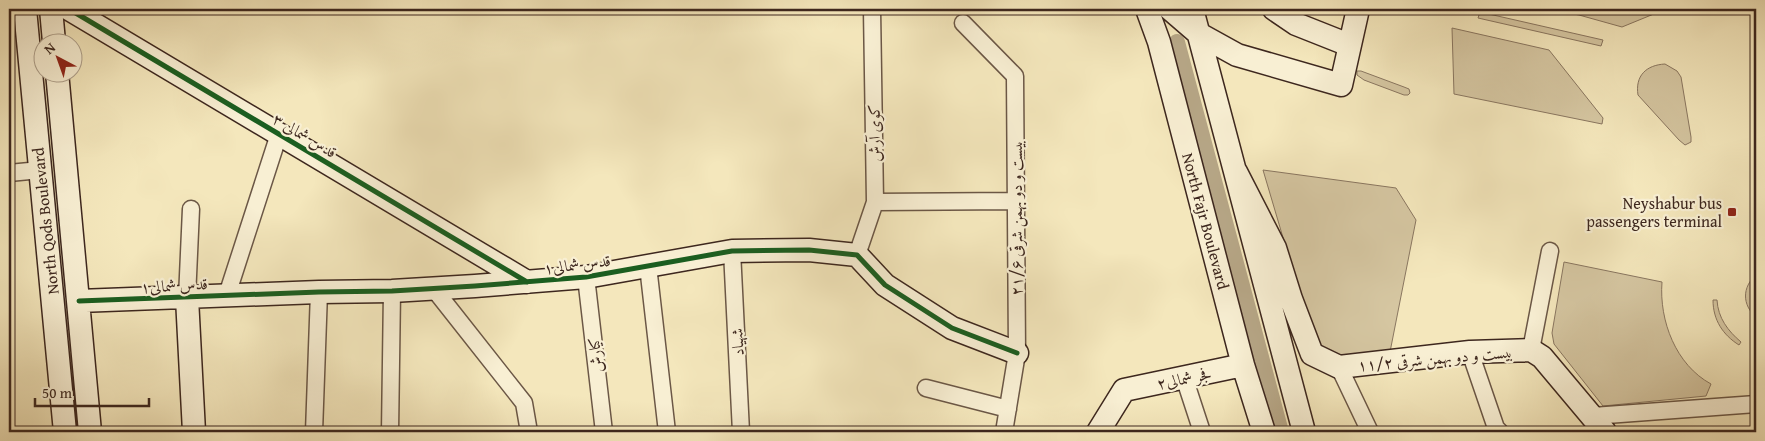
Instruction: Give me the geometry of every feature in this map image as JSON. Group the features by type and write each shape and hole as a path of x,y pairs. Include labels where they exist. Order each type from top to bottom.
{"street":[{"name":"North Qods Boulevard","path":"25,9 65,432"},
{"path":"52,9 53,32"},
{"name":"قدس شمالی ۳","path":"70,9 527,282"},
{"name":"کوی آرش","path":"857,255 876,202 872,9"},
{"name":"North Fajr Boulevard","path":"1148,9 1159,42 1244,366 1264,432"},
{"path":"1170,9 1199,34 1237,55 1341,85 1358,9"},
{"path":"1192,9 1304,432"},
{"path":"1274,9 1296,24 1349,44"},
{"name":"بیست و دو بهمن شرقی ۲۱/۶","path":"963,23 1015,76 1017,353 1004,432"},
{"path":"1217,107 1220,69 1237,55"},
{"name":"North Qods Boulevard","path":"58,82 90,432"},
{"path":"36,126 61,124"},
{"path":"227,295 279,134"},
{"path":"9,173 40,170"},
{"path":"1236,172 1275,248 1290,299 1312,354 1339,367 1370,432"},
{"path":"876,202 1016,201"},
{"path":"191,209 187,298 194,432"},
{"name":"قدس شمالی۱","path":"79,301 392,291 586,278 732,251 810,250 857,255"},
{"name":"شهیاد","path":"732,251 741,432"},
{"path":"1550,251 1531,350 1542,357 1599,424 1756,404"},
{"path":"857,255 885,285 952,328 1017,353"},
{"path":"648,266 667,432"},
{"name":"کیارش","path":"586,278 604,432"},
{"path":"434,289 524,403 529,432"},
{"path":"390,432 392,291"},
{"path":"314,432 319,292"},
{"name":"بیست و دو بهمن شرقی ۱۱/۲","path":"1339,367 1470,352 1531,350"},
{"path":"1470,352 1496,428 1500,432"},
{"name":"فجر شمالی۲","path":"1098,432 1124,390 1244,366"},
{"path":"1184,377 1202,432"},
{"path":"926,388 1008,409"}],"shaded area":[{"path":"1546,9 1666,9 1622,27 1579,15"},
{"path":"1480,12 1603,40 1601,46 1478,18"},
{"path":"1452,28 1549,50 1603,118 1602,124 1454,94"},
{"path":"1665,64 1677,71 1681,77 1691,137 1691,142 1685,145 1638,95 1638,82 1643,73 1647,69"},
{"path":"1357,71 1409,89 1410,93 1404,95 1364,80 1357,75"},
{"path":"1263,170 1396,188 1416,220 1390,352 1332,358 1316,349"},
{"path":"1564,262 1662,282 1663,312 1672,340 1688,366 1711,384 1706,396 1603,406 1554,344 1552,333"},
{"path":"1756,275 1756,288 1752,290 1754,298 1752,304 1756,306 1756,317 1748,307 1745,296 1748,285"},
{"path":"1713,300 1717,300 1719,313 1728,329 1741,342 1739,345 1728,337 1720,326 1713,307"}],"waterway":[{"path":"1177,42 1281,432"}],"cycle path":[{"path":"69,9 527,282"},
{"path":"79,301 392,291 475,286 586,277 732,251 809,250 857,255 885,285 952,328 1017,353"}],"place":[{"name":"Neyshabur bus passengers terminal","path":"1732,212"}]}
